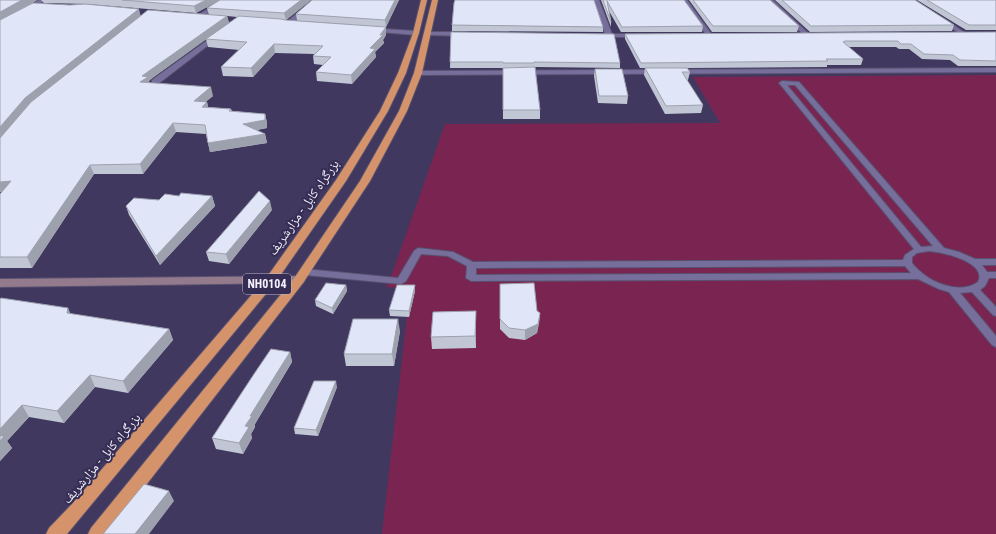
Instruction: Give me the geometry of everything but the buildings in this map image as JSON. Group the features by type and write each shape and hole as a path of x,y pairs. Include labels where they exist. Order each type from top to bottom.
{"highway":[{"name":"بزرگراه کابل - مزارشریف","path":"97,534 302,276 365,181 403,111 418,73 424,0"},
{"name":"بزرگراه کابل - مزارشریف","path":"55,534 83,503 271,280 341,181 384,111 422,34 435,0"}],"street":[{"path":"0,26 43,0"},
{"path":"196,18 227,0"},
{"path":"596,0 609,36"},
{"path":"684,0 713,35 701,35"},
{"path":"769,0 807,35"},
{"path":"293,25 282,24 315,1"},
{"path":"34,6 49,7"},
{"path":"188,17 210,19"},
{"path":"938,17 967,34 948,34"},
{"path":"155,82 225,30"},
{"path":"362,30 422,34 476,34"},
{"path":"792,35 815,35"},
{"path":"594,36 648,36"},
{"path":"418,73 996,70"},
{"path":"0,283 271,280 302,276"}],"lane":[{"path":"919,250 782,83 797,83 941,250"},
{"path":"919,250 941,250 958,255 973,262 981,269 985,275 986,281 982,286 975,290 952,290 934,284 918,276 911,269 908,263 908,257 912,252 919,250"},
{"path":"302,276 401,281 418,251 450,254 472,265 908,263"},
{"path":"973,262 996,262"},
{"path":"472,265 471,278 918,276"},
{"path":"985,275 996,275"},
{"path":"952,290 996,343"},
{"path":"975,290 996,313"}],"shaded area":[{"path":"996,75 996,534 382,534 410,289 386,287 445,124 720,123 693,77"}]}
